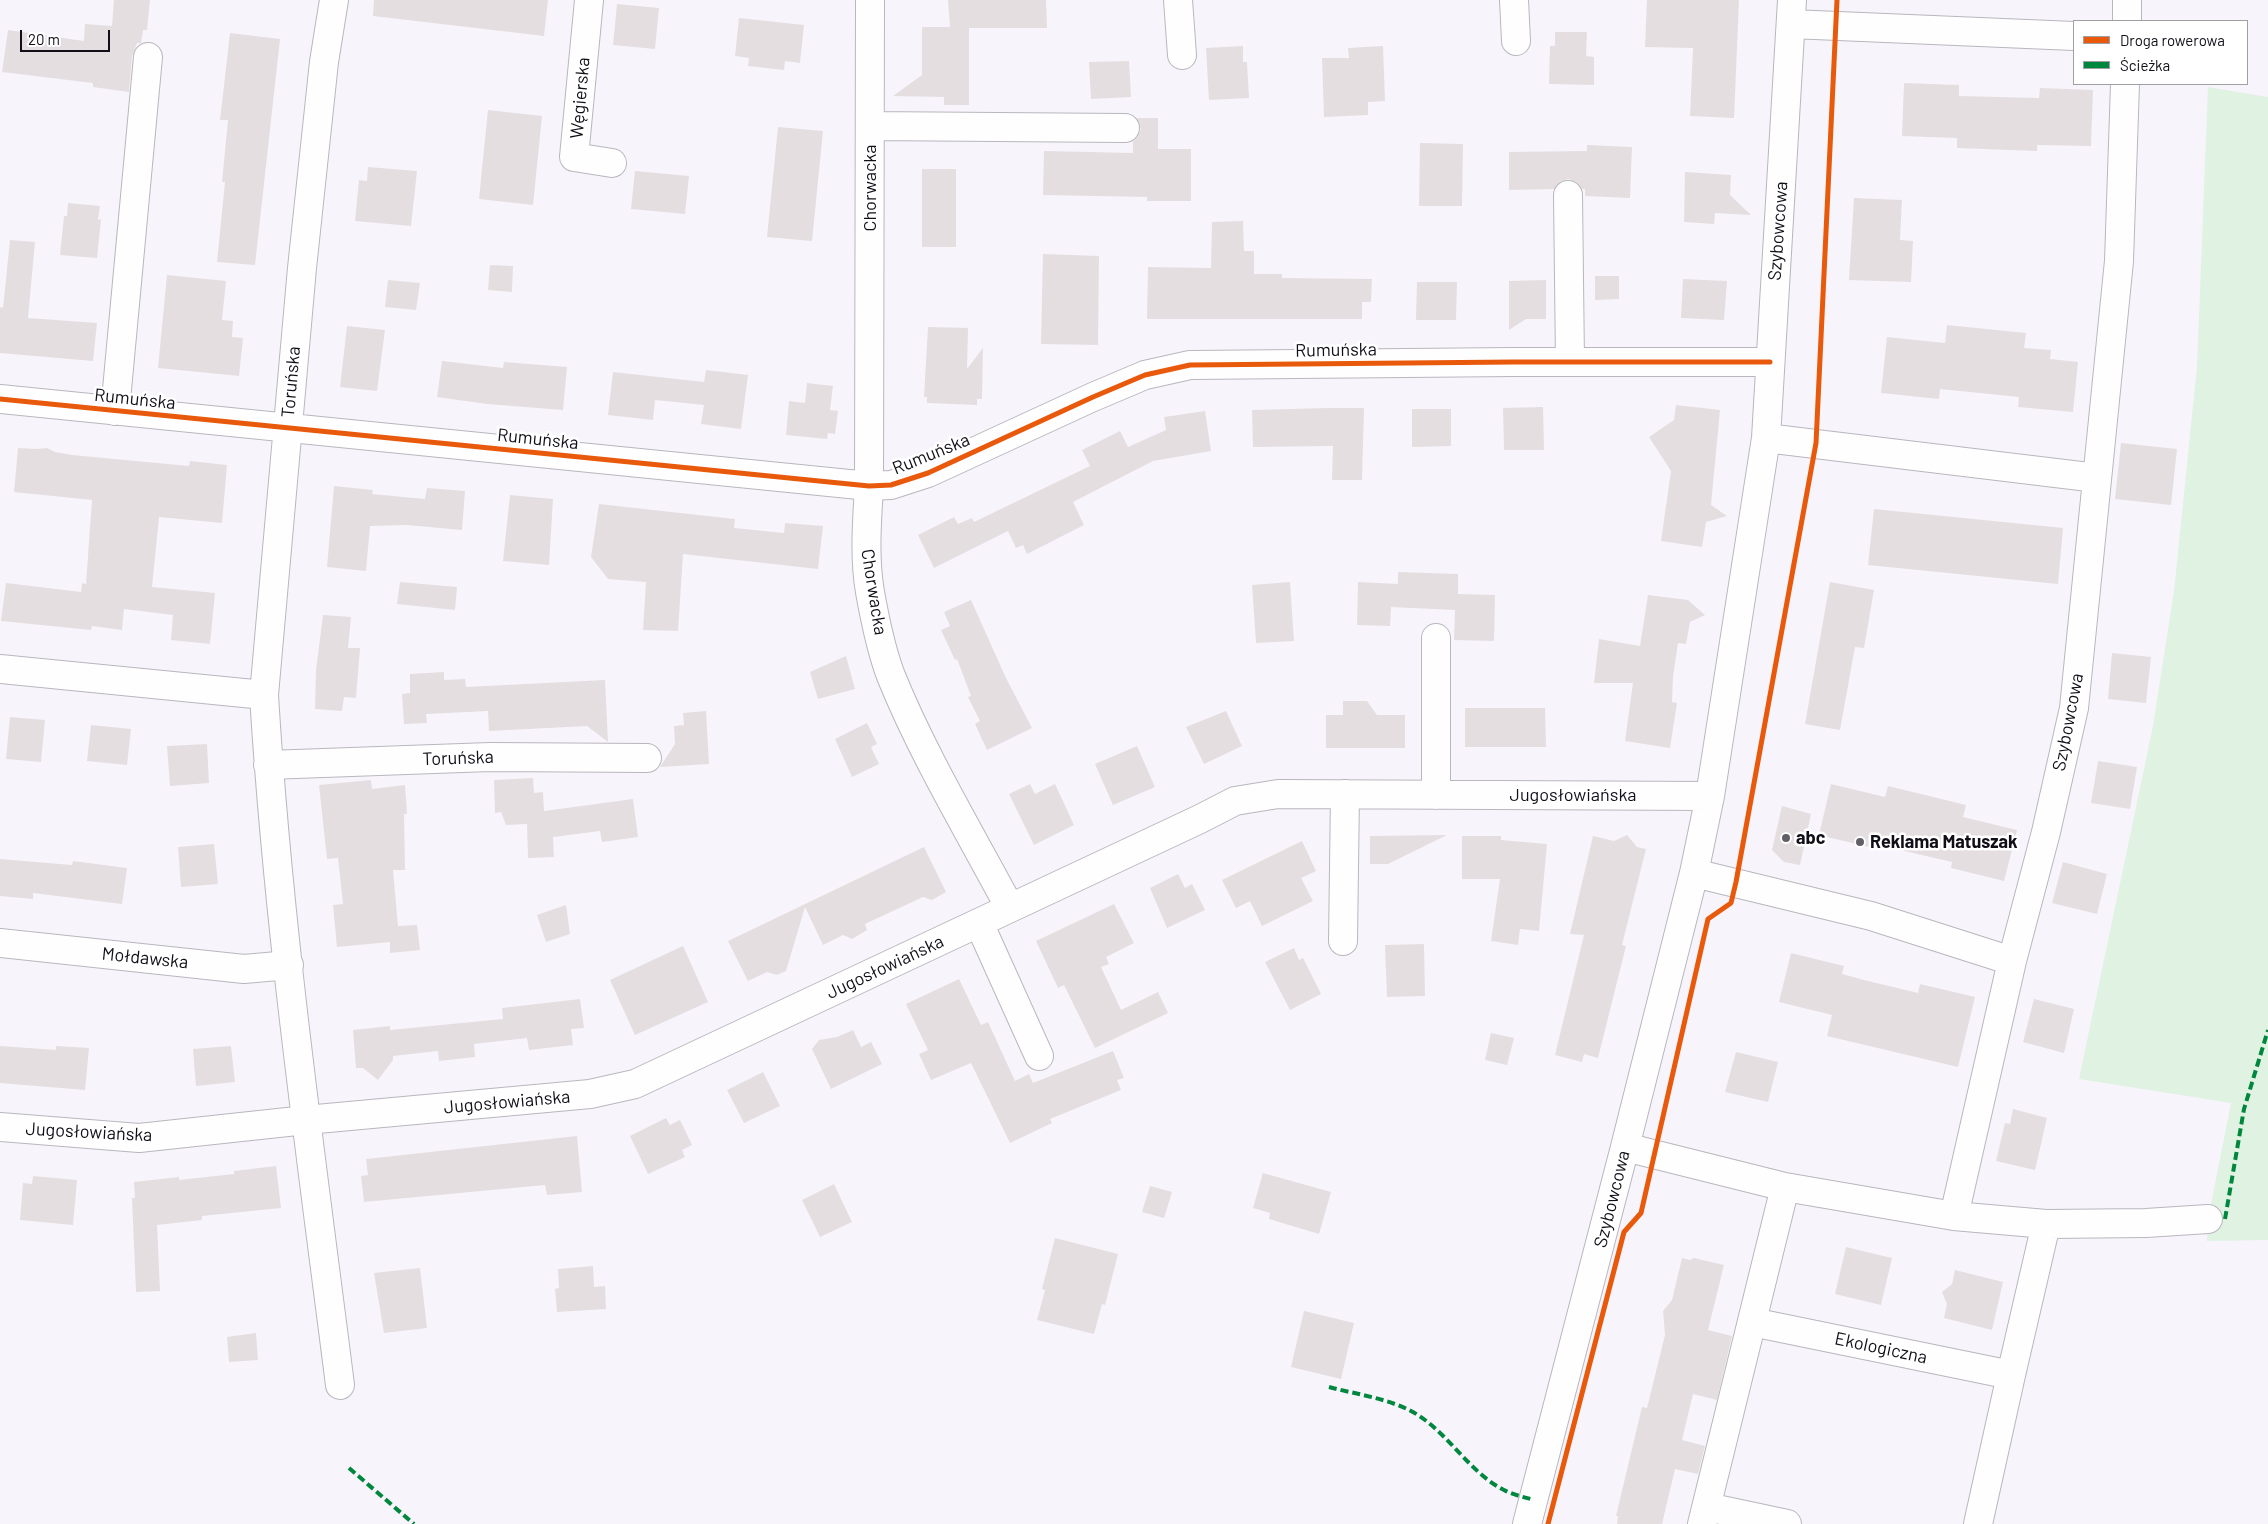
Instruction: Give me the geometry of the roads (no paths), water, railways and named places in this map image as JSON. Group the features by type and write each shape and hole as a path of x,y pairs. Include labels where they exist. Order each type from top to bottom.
{"street":[{"name":"Toruńska","path":"334,0 323,72 287,428 264,695 268,765 306,1120 340,1385"},
{"name":"Węgierska","path":"589,0 574,157 612,163"},
{"name":"Chorwacka","path":"870,0 869,486 866,544 870,590 878,631 891,675 937,771 1010,908"},
{"path":"1178,0 1182,55"},
{"path":"1514,0 1516,41"},
{"path":"2126,20 2127,0"},
{"name":"Szybowcowa","path":"1527,1524 1694,873 1710,796 1766,438 1791,12 2073,36"},
{"name":"Rumuńska","path":"115,411 148,57"},
{"name":"Szybowcowa","path":"1954,1216 2012,961 2046,832 2074,708 2119,261 2125,85"},
{"name":"Chorwacka","path":"870,126 1125,128"},
{"path":"1568,195 1570,362"},
{"name":"Rumuńska","path":"0,399 869,486 891,485 928,473 1092,397 1145,375 1190,366 1770,362"},
{"path":"1766,438 2097,478"},
{"path":"1436,638 1436,795"},
{"path":"0,668 264,695"},
{"name":"Toruńska","path":"268,765 490,757 647,758"},
{"name":"Jugosłowiańska","path":"0,1127 139,1138 306,1120 590,1094 635,1084 1235,801 1278,794 1710,796"},
{"path":"1343,941 1345,794"},
{"path":"1694,873 1871,916 2012,961"},
{"path":"979,923 1039,1056"},
{"name":"Mołdawska","path":"0,943 244,969 289,965"},
{"path":"1625,1147 1785,1187 1954,1216 2046,1224 2146,1223 2208,1219"},
{"path":"1785,1187 1704,1516 1787,1524"},
{"path":"1978,1524 2046,1224"},
{"name":"Ekologiczna","path":"1752,1322 2011,1375"}],"place":[{"name":"abc","path":"1786,838"},
{"name":"Reklama Matuszak","path":"1860,842"}]}
